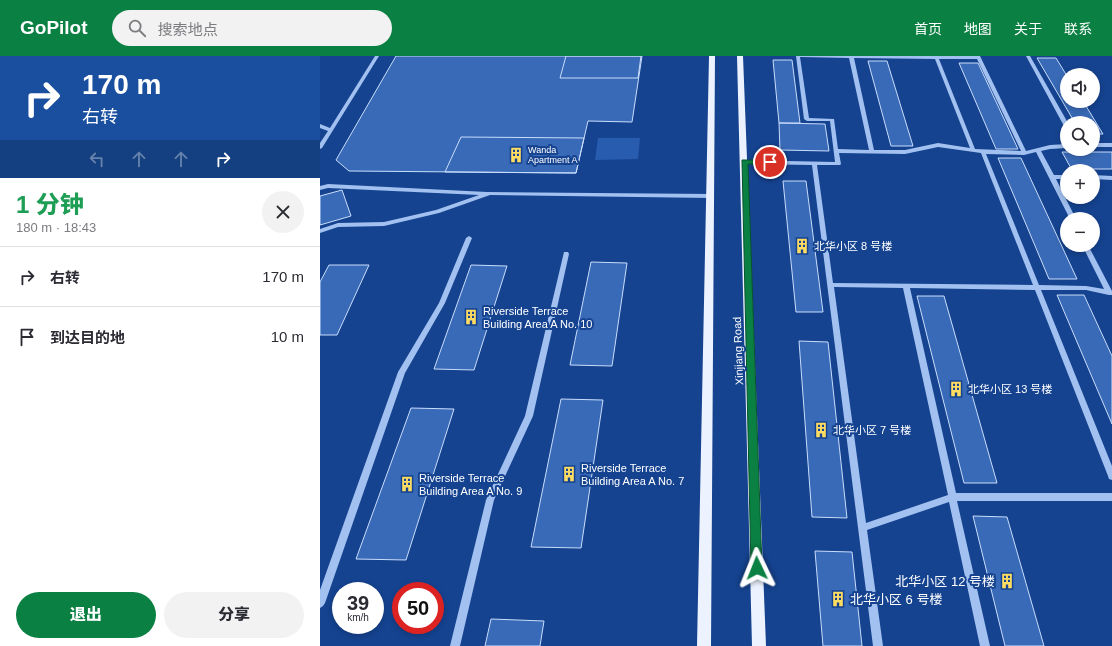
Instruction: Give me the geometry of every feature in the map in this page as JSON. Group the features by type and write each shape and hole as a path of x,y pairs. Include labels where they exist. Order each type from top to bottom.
{"main road":[{"path":"704,646 712,56"},
{"name":"Xinjiang Road","path":"740,56 759,646"}],"street":[{"path":"320,147 377,56"},
{"path":"744,162 838,164 832,120 807,119 798,56 979,57 1024,154"},
{"path":"851,56 872,152"},
{"path":"1028,56 1061,116"},
{"path":"936,57 973,150"},
{"path":"320,126 331,130"},
{"path":"836,151 905,152 938,145 983,152 1024,154 1050,147 1060,146"},
{"path":"1100,145 1112,145"},
{"path":"1038,150 1070,212"},
{"path":"983,152 1112,476"},
{"path":"814,163 878,646"},
{"path":"1052,177 1060,177"},
{"path":"1100,178 1112,178"},
{"path":"320,188 328,186 489,193 711,196"},
{"path":"320,231 338,225 384,224 437,212 489,193"},
{"path":"320,603 402,372 442,303 469,238"},
{"path":"1089,252 1110,293"},
{"path":"455,646 490,500 529,416 566,254"},
{"path":"830,285 1086,288 1110,293"},
{"path":"906,286 985,646"},
{"path":"862,528 953,496 1112,497"}],"shaded area":[{"path":"598,138 640,138 638,159 595,160"}],"building":[{"path":"396,56 642,56 632,122 588,121 576,173 349,171 336,160"},
{"path":"566,56 641,56 638,78 560,78"},
{"path":"1037,58 1056,58 1062,68 1060,68 1060,97"},
{"path":"773,60 792,60 800,123 779,123"},
{"path":"868,61 887,61 913,146 891,146"},
{"path":"959,63 978,63 1018,149 996,149"},
{"path":"1066,108 1087,108 1092,116 1071,116"},
{"path":"779,123 825,124 829,151 780,150"},
{"name":"Wanda Apartment A","path":"461,137 584,138 576,173 445,172"},
{"path":"1100,152 1112,152 1112,169 1100,169 1100,164 1069,164 1064,156 1100,156"},
{"path":"998,158 1021,158 1060,242 1060,252 1065,252 1077,279 1049,279"},
{"name":"北华小区 8 号楼","path":"783,181 806,181 823,312 796,312"},
{"path":"342,190 351,216 320,225 320,196"},
{"path":"591,262 627,263 612,366 570,365"},
{"path":"329,265 369,265 337,335 320,335 320,282"},
{"name":"Riverside Terrace Building Area A No. 10","path":"471,265 507,266 474,370 434,369"},
{"path":"1057,295 1084,295 1112,356 1112,424"},
{"name":"北华小区 13 号楼","path":"917,296 944,296 997,483 964,483"},
{"name":"北华小区 7 号楼","path":"799,341 828,342 847,518 812,517"},
{"name":"Riverside Terrace Building Area A No. 7","path":"561,399 603,400 581,548 531,547"},
{"name":"Riverside Terrace Building Area A No. 9","path":"411,408 454,409 406,560 356,559"},
{"name":"北华小区 12 号楼","path":"973,516 1007,517 1044,646 1005,646"},
{"name":"北华小区 6 号楼","path":"815,551 852,552 862,646 823,646"},
{"path":"491,619 544,621 540,646 485,646"}],"place":[{"name":"Wanda Apartment A","path":"516,155"},
{"name":"北华小区 8 号楼","path":"802,246"},
{"name":"Riverside Terrace Building Area A No. 10","path":"471,317"},
{"name":"北华小区 13 号楼","path":"956,389"},
{"name":"北华小区 7 号楼","path":"821,430"},
{"name":"Riverside Terrace Building Area A No. 7","path":"569,474"},
{"name":"Riverside Terrace Building Area A No. 9","path":"407,484"},
{"name":"北华小区 12 号楼","path":"1007,581"},
{"name":"北华小区 6 号楼","path":"838,599"}],"route":[{"path":"757,568 744,162 770,162"}]}
